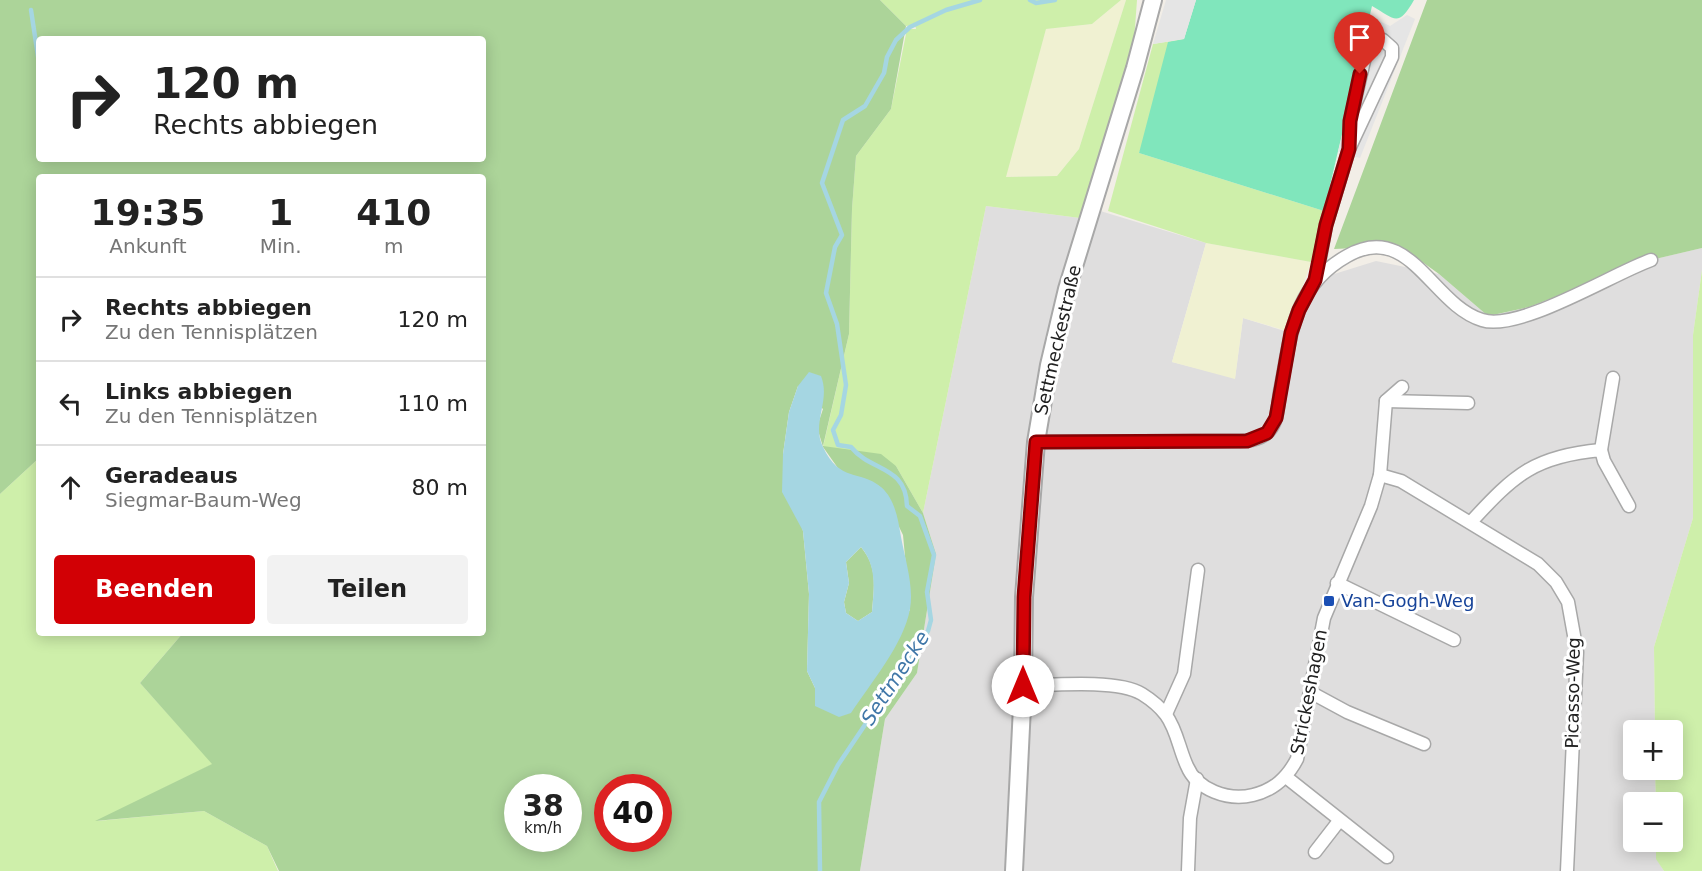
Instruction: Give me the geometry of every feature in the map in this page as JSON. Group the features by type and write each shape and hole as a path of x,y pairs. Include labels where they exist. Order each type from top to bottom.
{"street":[{"name":"Settmeckestraße","path":"1014,871 1023,686 1024,597 1036,442 1049,365 1067,289 1135,68 1153,0"},
{"path":"1315,280 1326,225 1349,149 1392,57 1392,48 1383,40 1371,39 1367,48 1350,121 1349,149"},
{"path":"1036,442 1247,441 1258,438 1274,424 1291,333 1299,310 1315,280 1327,267 1350,254 1371,248 1394,249 1411,260 1460,310 1494,323 1523,317 1651,260"},
{"path":"1613,378 1601,450 1604,461 1629,506"},
{"path":"1386,401 1402,387"},
{"path":"1386,401 1468,403"},
{"name":"Strickeshagen","path":"1197,779 1214,792 1245,797 1272,788 1286,777 1297,759 1321,626 1371,506 1380,475 1386,401"},
{"path":"1471,522 1497,494 1530,467 1557,456 1601,450"},
{"name":"Picasso-Weg","path":"1380,475 1401,481 1538,564 1556,582 1568,602 1576,652 1567,871"},
{"path":"1166,714 1184,674 1198,570"},
{"path":"1337,583 1454,640"},
{"path":"1023,686 1078,685 1127,688 1139,692 1166,714 1175,732 1187,768 1197,779 1190,818 1188,871"},
{"path":"1310,692 1347,712 1424,744"},
{"path":"1286,777 1387,857"},
{"path":"1315,852 1339,820"}],"shaded area":[{"path":"1166,0 1196,0 1184,39 1153,44"},
{"path":"1407,15 1415,19 1360,158 1338,152 1371,17 1390,26"},
{"path":"986,206 1080,218 1097,210 1206,243 1172,362 1235,378 1243,318 1291,333 1315,280 1376,261 1439,274 1488,316 1529,307 1651,260 1702,248 1702,270 1693,335 1693,518 1654,647 1655,720 1623,720 1623,780 1655,780 1656,792 1623,792 1623,852 1656,852 1656,858 1664,871 860,871 885,719 917,673 936,554 923,513"}],"green space":[{"path":"0,0 880,0 906,26 891,109 856,156 852,209 849,334 823,446 881,454 896,466 923,513 936,554 917,673 885,719 860,871 279,871 267,846 204,811 95,821 212,764 140,683 180,636 486,636 486,174 36,174 36,461 0,494","holes":["798,386 823,409 817,427 823,447 840,471 879,486 903,535 910,610 815,706 815,688 807,671 809,594 803,531 783,454 789,412"]},
{"path":"880,0 1121,0 1092,24 1046,29 1006,177 1057,176 1079,149 1126,0 1137,0 1132,68 1080,218 986,206 923,513 896,466 823,447 849,334 852,209 856,156 891,109 907,29 916,29 915,25 906,26"},
{"path":"1121,0 1126,0 1079,149 1057,176 1005,177 1046,29 1092,24"},
{"path":"1196,0 1414,0 1400,18 1391,17 1372,6 1324,211 1139,153 1168,42 1184,39"},
{"path":"1427,0 1702,0 1702,248 1651,260 1529,307 1488,316 1439,274 1400,246 1334,249"},
{"path":"1184,39 1139,153 1324,211 1311,262 1206,243 1108,211 1153,44"},
{"path":"1206,243 1311,262 1287,331 1243,318 1235,379 1172,362"},
{"path":"1702,270 1702,871 1664,871 1656,859 1656,852 1683,852 1683,792 1656,792 1655,780 1683,780 1683,720 1655,720 1654,647 1693,518 1693,335"},
{"path":"36,461 36,636 180,636 140,683 213,764 97,821 204,811 267,846 278,871 0,871 0,494"},
{"path":"861,547 870,562 874,586 872,612 858,621 846,613 844,602 849,583 846,562"}],"water":[{"path":"809,372 821,376 824,394 819,429 823,447 836,466 843,471 873,482 890,497 897,516 910,582 911,600 907,622 894,650 851,713 839,717 815,706 815,688 807,671 809,594 803,531 782,492 783,454 789,412 798,386","holes":["861,547 866,554 873,578 872,612 858,621 846,613 844,602 849,583 846,562"]}],"waterway":[{"name":"Settmecke","path":"820,871 819,802 838,765 928,631 931,620 927,592 934,555 920,516 907,506 901,483 886,470 859,455 851,447 838,445 833,430 841,415 846,385 837,324 826,293 835,247 842,235 822,183 843,120 865,106 884,73 887,57 896,40 910,27 946,10 980,0"},
{"path":"1030,0 1036,3 1055,0"},
{"path":"31,10 36,43"}],"place":[{"name":"Van-Gogh-Weg","path":"1329,601"}],"route":[{"path":"1023,686 1024,597 1036,442 1247,441 1267,433 1276,418 1291,333 1299,310 1315,280 1326,225 1349,149 1349,125 1360,74"}]}
